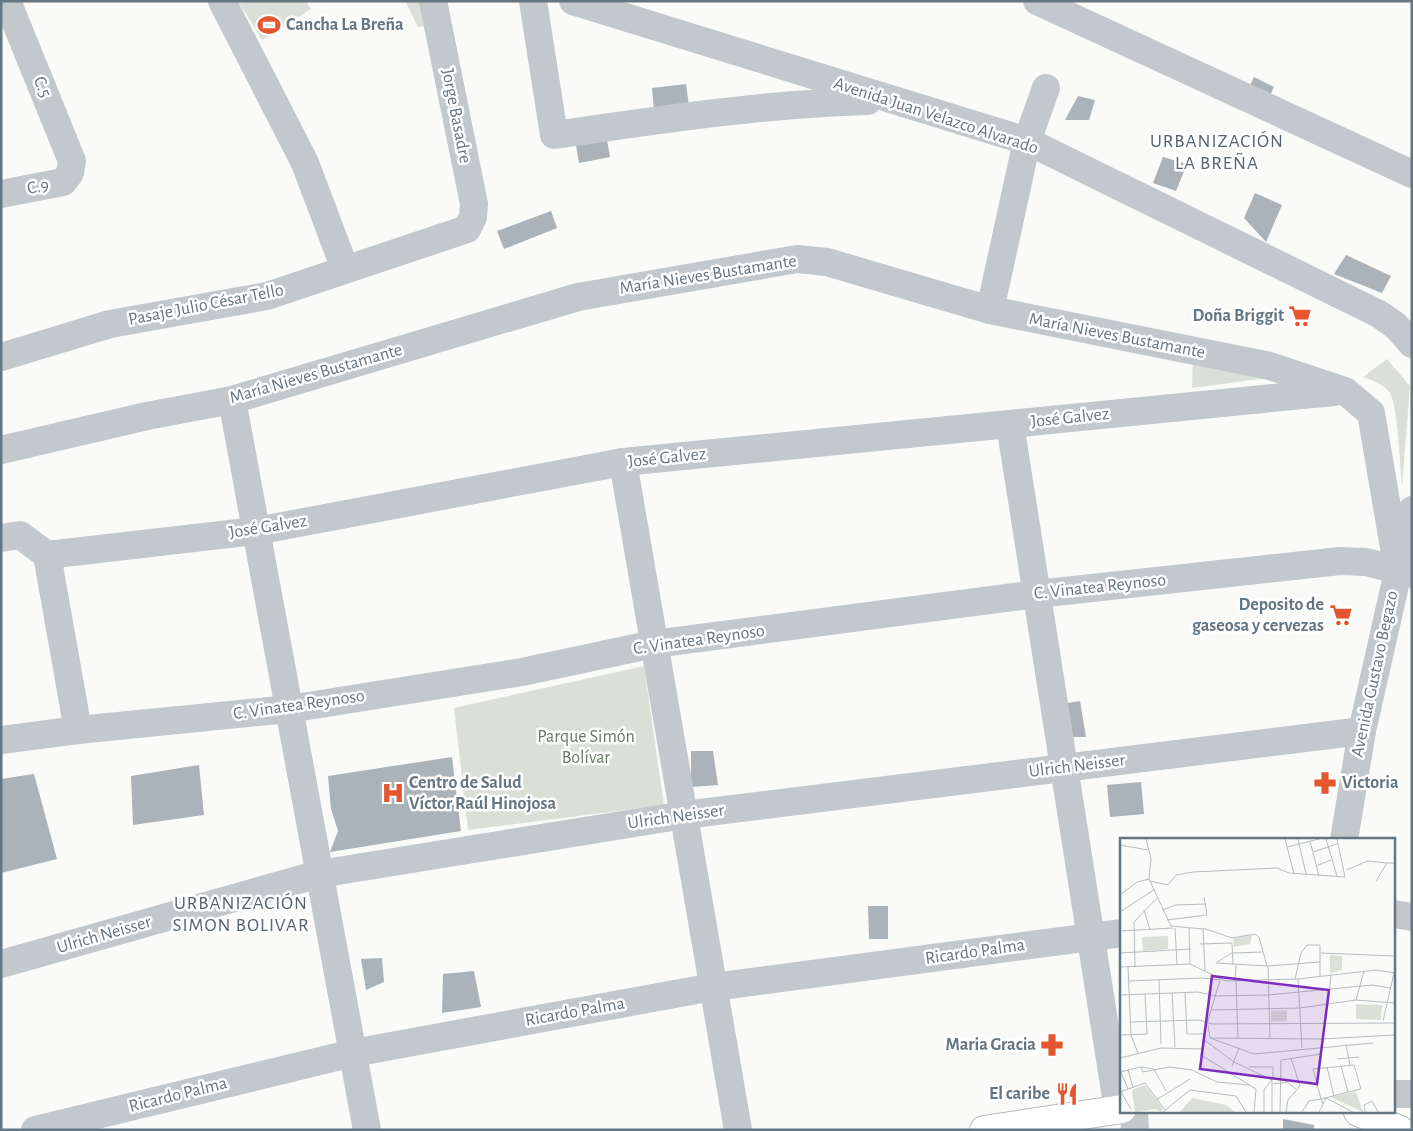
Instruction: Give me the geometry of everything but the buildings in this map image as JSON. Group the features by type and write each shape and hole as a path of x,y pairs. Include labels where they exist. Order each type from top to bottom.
{"main road":[{"path":"1363,1114 1400,1130"},
{"path":"984,1130 1127,1115"}],"street":[{"name":"C.5","path":"7,1 72,161 70,173"},
{"path":"222,1 247,54 305,163 345,269"},
{"name":"Jorge Basadre","path":"433,1 474,204 473,217 467,229"},
{"path":"533,1 554,135 781,105 892,100"},
{"name":"Avenida Juan Velazco Alvarado","path":"573,1 1027,141 1379,314 1396,326 1412,344"},
{"path":"1037,1 1412,174"},
{"path":"990,310 1027,141 1046,88"},
{"name":"C.9","path":"1,194 63,182 70,173"},
{"name":"Pasaje Julio César Tello","path":"1,357 110,324 266,296 467,229"},
{"name":"María Nieves Bustamante","path":"1,450 147,416 232,400 578,297 797,259 827,262 990,310 1270,366 1345,391 1371,413 1405,572"},
{"name":"José Galvez","path":"46,555 256,531 623,462 1345,391"},
{"path":"232,400 367,1130"},
{"path":"1010,424 1090,937 1120,1081"},
{"path":"623,462 738,1130"},
{"name":"Avenida Gustavo Begazo","path":"1344,838 1362,731 1405,572 1412,510"},
{"path":"1,538 20,535 46,555 78,730"},
{"name":"C. Vinatea Reynoso","path":"1,740 78,730 289,709 522,672 654,644 1037,594 1340,561 1366,562 1405,572"},
{"name":"Ulrich Neisser","path":"1,964 319,874 684,815 1362,731"},
{"path":"1396,914 1412,917"},
{"name":"Ricardo Palma","path":"35,1130 353,1053 713,987 1120,933"},
{"path":"1396,1094 1412,1094"}],"green space":[{"name":"Cancha La Breña","path":"238,1 306,1 311,9 262,40"},
{"path":"405,1 426,1 432,26 418,27"},
{"path":"1193,358 1267,378 1192,388"},
{"path":"1387,359 1410,386 1402,486 1393,400 1388,390 1378,383 1363,377"},
{"name":"Parque Simón Bolívar","path":"644,666 664,805 468,830 454,708"}],"place":[{"name":"Cancha La Breña","path":"269,25"},
{"name":"Doña Briggit","path":"1300,316"},
{"name":"Deposito de gaseosa y cervezas","path":"1341,615"},
{"name":"Victoria","path":"1325,783"},
{"name":"Centro de Salud Víctor Raúl Hinojosa","path":"393,793"},
{"name":"Maria Gracia","path":"1052,1045"},
{"name":"El caribe","path":"1067,1094"}],"district":[{"name":"URBANIZACIÓN LA BREÑA","path":"1217,152"},
{"name":"URBANIZACIÓN SIMON BOLIVAR","path":"241,914"}]}
